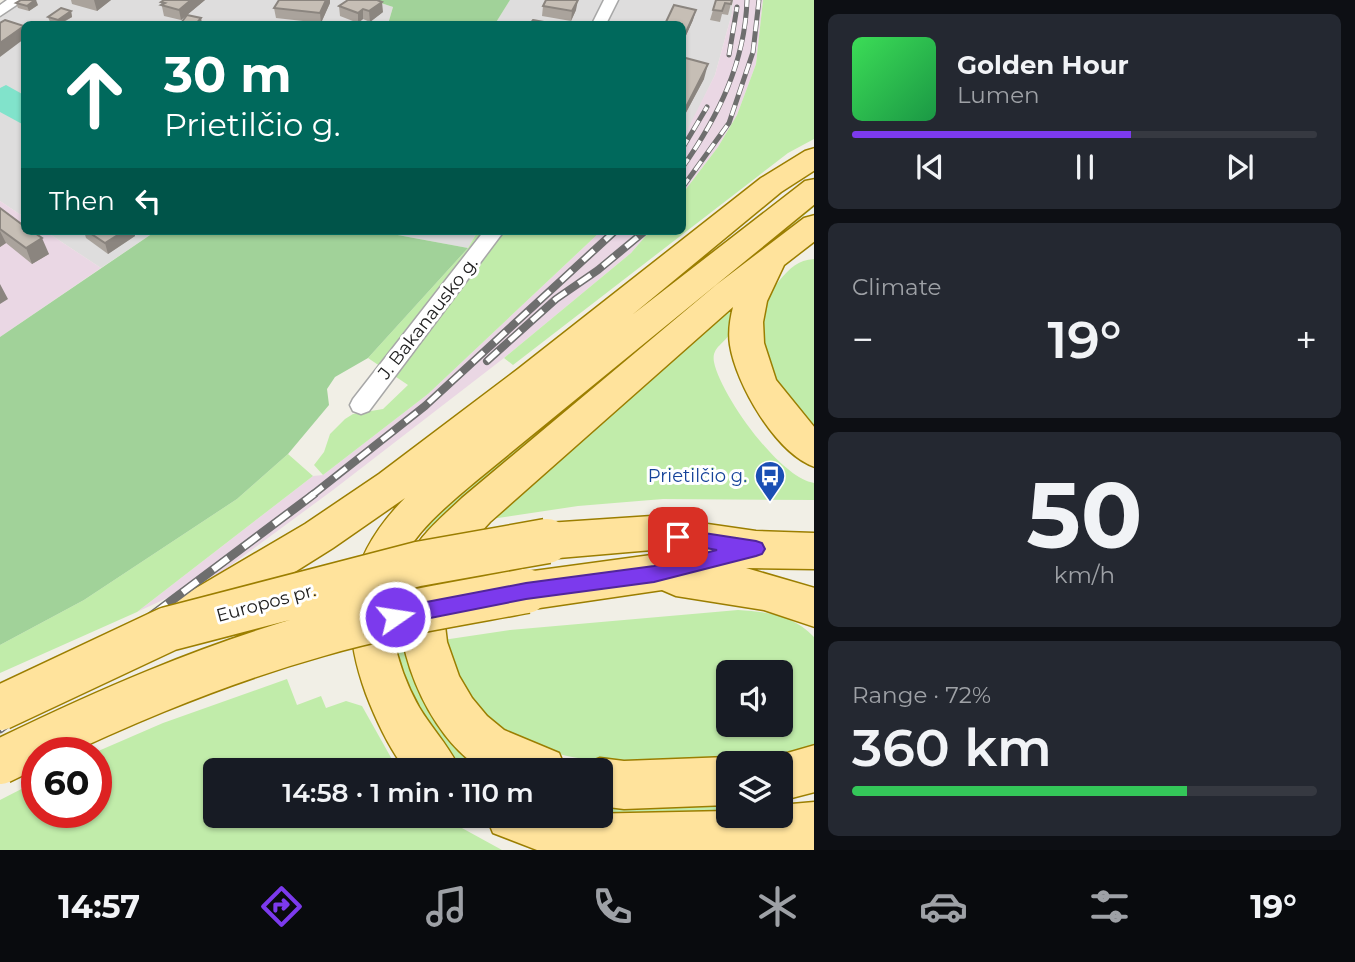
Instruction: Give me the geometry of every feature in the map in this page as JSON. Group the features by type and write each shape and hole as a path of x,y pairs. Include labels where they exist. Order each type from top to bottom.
{"main road":[{"path":"168,629 319,536 382,492 530,379 771,185 814,157"},
{"path":"426,758 400,718 386,688 371,627 370,590 394,535 458,476 814,188"},
{"path":"515,758 486,745 459,717 442,690 422,633 420,604 424,569 441,545 476,510 728,293 814,225"},
{"path":"772,258 751,302 747,335 749,356 766,396 798,437 814,452"},
{"name":"Europos pr.","path":"0,708 168,629 418,564 547,541 652,533 756,549"},
{"path":"0,762 181,681 305,639 438,607 526,591 654,574 756,549 814,551"},
{"path":"654,574 748,586 787,595 814,608"},
{"path":"793,774 814,768"},
{"path":"613,784 716,781"},
{"path":"544,828 555,832 625,839 723,836 814,826"}],"street":[{"path":"0,12 16,0"},
{"path":"600,21 611,0"},
{"name":"J. Bakanausko g.","path":"361,405 491,235"}],"shaded area":[{"path":"25,0 372,0 393,7 389,21 21,21 21,215 0,201 0,18"},
{"path":"510,0 733,0 715,75 686,134 686,21 497,21"},
{"path":"733,0 763,0 756,64 737,115 718,147 686,189 686,132 715,75"},
{"path":"0,201 21,215 21,235 51,235 101,268 0,337"},
{"path":"51,235 150,235 101,268"},
{"path":"398,235 476,235 468,248"},
{"path":"597,235 647,235 631,253 504,358 333,490 219,574 137,612 313,476 323,475 428,394"}],"green space":[{"path":"372,0 510,0 497,21 389,21 393,7"},
{"path":"763,0 814,0 814,139 788,153 686,232 686,189 718,147 737,115 756,64"},
{"path":"6,85 21,93 21,123 0,112 0,88"},
{"path":"814,197 814,207 703,298 435,531 425,531 436,514"},
{"path":"150,235 398,235 468,248 368,358 335,377 327,389 329,405 288,454 237,499 84,600 0,645 0,337"},
{"path":"476,235 597,235 428,394 323,475 314,465 324,452 330,434 353,414 383,409 408,385 368,358 468,248"},
{"path":"647,235 682,235 513,365 504,358 631,253"},
{"path":"814,259 814,435 776,382 767,362 761,321 767,300 779,281 795,266"},
{"path":"733,304 731,331 717,348 714,357 719,377 740,414 769,451 800,478 814,483 814,500 663,499 578,506 491,519"},
{"path":"288,454 313,476 137,612 0,673 0,645 84,600 237,499"},
{"path":"738,610 789,619 814,637 814,744 793,752 716,751 716,762 693,763 613,762 613,758 579,758 558,754 510,736 485,718 469,698 443,640 510,630"},
{"path":"406,646 424,700 462,754 469,758 452,758 438,742 408,692 395,648"},
{"path":"287,679 297,705 321,696 326,708 346,701 362,706 391,758 203,758 203,828 462,828 502,850 0,850 0,800 21,789 21,828 112,828 112,745 163,723"},
{"path":"716,801 716,814 613,816 613,803"}],"building":[{"path":"21,0 35,0 27,6 16,3"},
{"path":"191,0 179,10 161,5 165,3 161,2"},
{"path":"279,0 326,0 320,13 274,8"},
{"path":"348,0 382,2 369,11 363,9 358,13 339,6"},
{"path":"546,0 578,0 572,11 543,6"},
{"path":"716,0 732,0 731,4 725,3 722,11 713,10"},
{"path":"674,5 696,10 686,32 686,21 666,21"},
{"path":"61,8 71,11 58,20 48,17"},
{"path":"187,15 201,18 198,21 182,21"},
{"path":"5,20 21,25 21,28 0,43 0,23"},
{"path":"686,58 708,64 686,107"},
{"path":"0,208 21,224 21,235 38,235 42,238 26,248 0,229"},
{"path":"93,235 118,235 105,243"}],"railway":[{"path":"686,162 718,109 735,67 741,46 747,0"},
{"path":"686,182 729,123 753,52 759,0"},
{"path":"729,55 737,7"},
{"path":"686,142 707,107"},
{"path":"311,496 425,406 611,235"},
{"path":"487,361 556,299 598,270 640,235"},
{"path":"0,729 314,494"}],"place":[{"name":"Prietilčio g.","path":"770,503"}],"route":[{"path":"395,617 526,591 654,574 756,549 678,537"}]}
